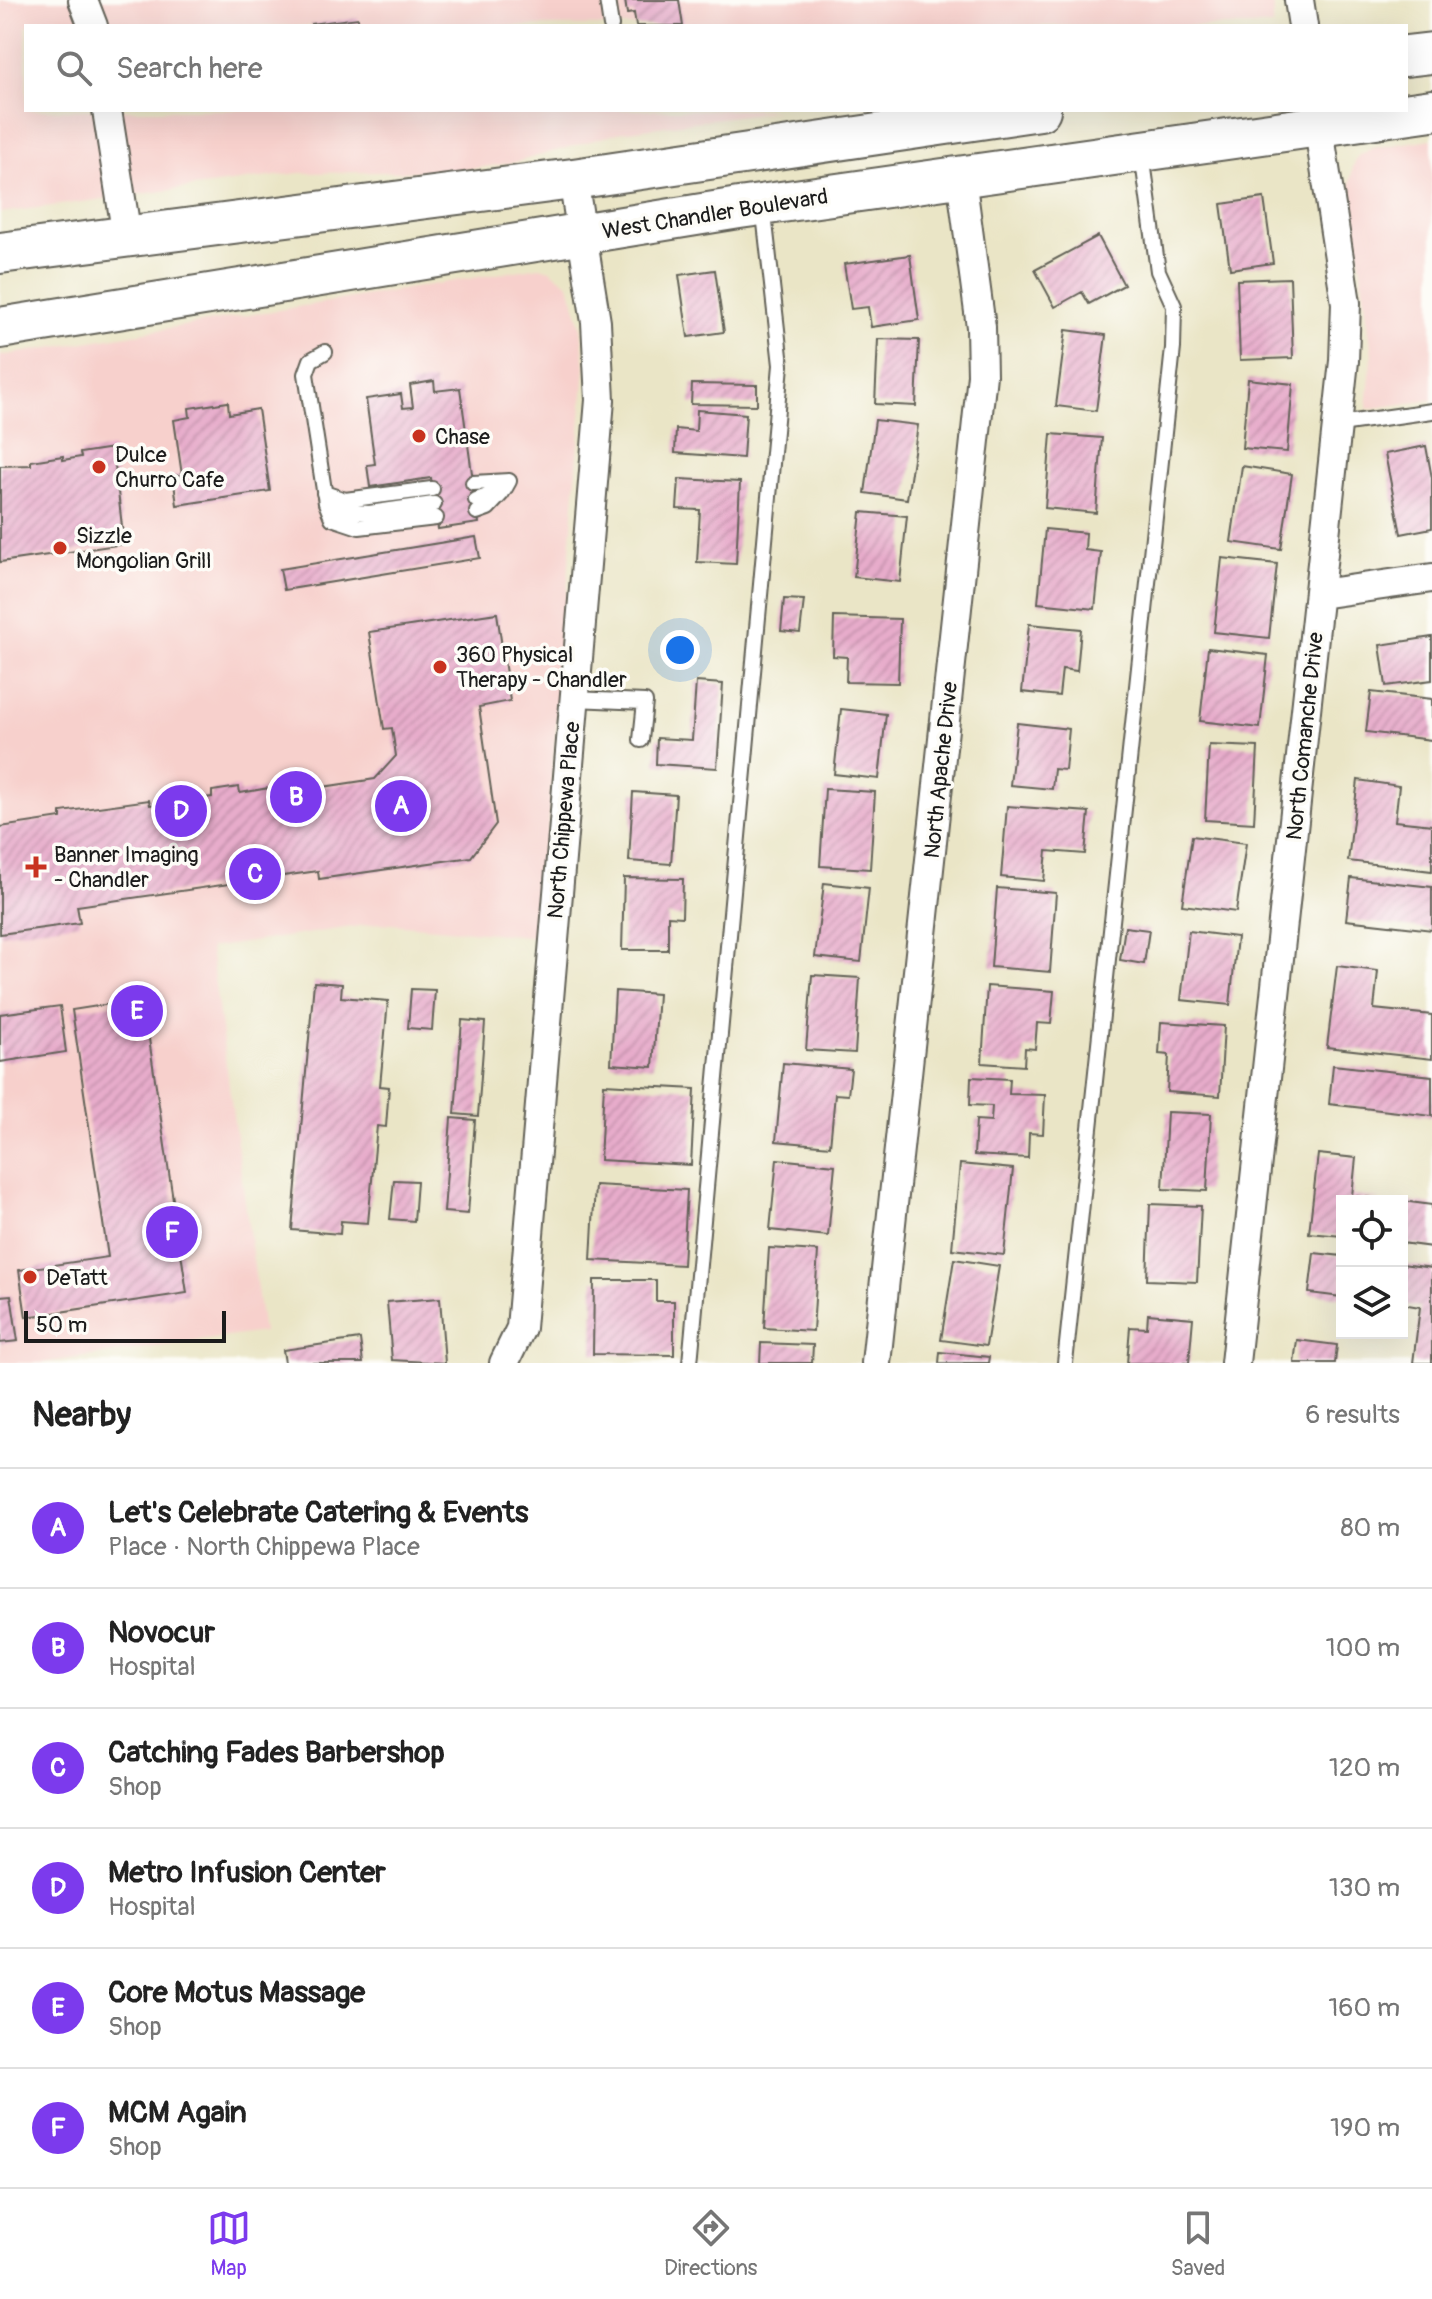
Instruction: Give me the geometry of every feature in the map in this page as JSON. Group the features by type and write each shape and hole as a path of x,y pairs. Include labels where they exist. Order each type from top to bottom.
{"main road":[{"path":"1408,56 1432,53"},
{"name":"West Chandler Boulevard","path":"1408,112 1432,110"},
{"path":"0,253 573,179 1026,112"},
{"name":"West Chandler Boulevard","path":"0,328 581,233 1141,151 1317,118 1403,112"}],"street":[{"path":"83,0 92,24"},
{"path":"1299,0 1303,24"},
{"path":"107,112 127,237"},
{"name":"North Comanche Drive","path":"1235,1363 1340,424 1346,303 1317,118"},
{"name":"North Apache Drive","path":"876,1363 982,375 981,327 961,177"},
{"name":"North Chippewa Place","path":"504,1363 521,1328 600,400 596,322 573,179"},
{"path":"1320,594 1432,578"}],"lane":[{"path":"607,0 611,24"},
{"path":"1065,1363 1173,348 1174,306 1158,271 1141,151"},
{"path":"690,1363 781,365 763,205"},
{"path":"324,493 345,500 434,504 359,527 332,518 324,493 306,374 311,360 325,352"},
{"path":"1340,424 1432,411"},
{"path":"473,483 507,485 477,506"},
{"path":"574,699 645,702 641,740"}],"shaded area":[{"path":"0,0 1273,0 1272,24 24,24 24,112 764,112 622,132 513,163 455,171 299,173 0,213"},
{"path":"1432,139 1432,400 1367,409 1372,354 1350,184 1353,167 1357,157 1372,148"},
{"path":"540,267 550,270 569,284 581,327 585,367 539,937 380,923 210,948 263,1332 41,1363 0,1363 0,356"}],"building":[{"path":"625,0 679,0 683,24 636,24 634,13 627,14"},
{"path":"358,18 359,24 311,24"},
{"path":"1264,198 1273,263 1230,269 1221,204"},
{"path":"1098,236 1124,285 1089,304 1082,292 1055,307 1035,270"},
{"path":"910,255 919,320 871,327 868,307 851,309 844,264"},
{"path":"715,270 724,332 688,337 679,275"},
{"path":"1290,278 1293,358 1240,360 1237,280"},
{"path":"1066,330 1106,335 1096,411 1056,406"},
{"path":"878,339 919,340 916,406 875,404"},
{"path":"1248,379 1293,384 1287,452 1242,448"},
{"name":"Chase","path":"434,381 435,391 460,388 479,523 438,529 431,478 370,487 367,465 375,464 366,399 401,394 403,408 413,407 410,385"},
{"path":"692,384 757,385 757,405 691,404"},
{"path":"228,402 229,414 258,409 270,491 177,505 173,476 182,475 174,420 190,417 189,408"},
{"path":"697,410 746,414 743,458 675,453 676,429 696,431"},
{"path":"875,420 918,425 907,499 865,493"},
{"path":"1051,434 1102,438 1096,513 1045,508"},
{"path":"1426,446 1432,478 1432,528 1401,534 1385,454"},
{"path":"113,448 124,544 0,562 0,466 31,465 31,461 63,456 63,460 81,457 80,453"},
{"path":"1242,466 1292,474 1281,549 1231,542"},
{"path":"679,479 740,482 736,564 697,562 700,510 677,509"},
{"path":"861,512 907,516 900,582 854,577"},
{"path":"1045,529 1086,533 1085,550 1101,552 1095,609 1038,603"},
{"path":"476,537 480,558 284,590 280,569"},
{"path":"1222,558 1277,564 1269,638 1214,632"},
{"path":"784,599 804,600 800,633 781,631"},
{"path":"497,613 510,701 479,707 496,824 471,857 319,879 318,871 77,906 80,923 0,934 0,827 61,818 61,812 149,800 150,805 212,797 212,791 239,787 240,793 315,780 316,788 375,779 396,756 392,728 384,729 369,632"},
{"path":"834,617 900,619 898,683 846,682 847,657 833,656"},
{"path":"1029,624 1081,629 1077,671 1062,669 1059,696 1022,692"},
{"path":"1432,637 1432,680 1386,686 1380,645"},
{"path":"1208,648 1268,655 1260,728 1200,721"},
{"path":"696,682 723,684 717,768 656,764 657,738 692,740"},
{"path":"1371,692 1432,699 1432,740 1366,732"},
{"path":"841,709 886,714 879,779 834,774"},
{"path":"1017,723 1069,729 1065,770 1054,769 1052,789 1010,785"},
{"path":"1209,745 1258,747 1254,823 1205,820"},
{"path":"1358,780 1399,786 1395,821 1432,825 1432,871 1348,861"},
{"path":"825,789 875,792 870,869 820,866"},
{"path":"633,792 676,795 671,864 629,861"},
{"path":"1007,806 1089,812 1085,854 1047,851 1044,881 1001,877"},
{"path":"1192,836 1246,843 1236,912 1182,905"},
{"path":"624,878 683,879 682,917 668,916 668,950 622,950"},
{"path":"1351,878 1432,887 1432,930 1346,920"},
{"path":"824,883 869,888 861,962 815,957"},
{"path":"997,888 1056,893 1050,972 991,967"},
{"path":"1125,927 1149,930 1144,964 1120,960"},
{"path":"1189,931 1237,937 1230,1005 1181,1000"},
{"path":"1337,966 1378,971 1374,1009 1432,1015 1432,1059 1327,1047"},
{"path":"812,975 860,978 855,1053 806,1050"},
{"path":"314,982 342,984 341,997 388,1001 380,1086 389,1087 386,1127 377,1126 368,1223 341,1221 340,1234 292,1230"},
{"path":"987,986 1054,991 1051,1024 1037,1023 1035,1049 1025,1048 1024,1066 982,1063"},
{"path":"411,989 435,990 432,1030 408,1028"},
{"path":"615,991 658,994 653,1067 611,1064"},
{"path":"143,999 187,1293 26,1317 19,1270 108,1257 72,1010"},
{"path":"60,1006 66,1052 0,1062 0,1014"},
{"path":"462,1020 485,1022 478,1116 455,1114"},
{"path":"1161,1022 1224,1026 1220,1096 1167,1092 1169,1055 1159,1054"},
{"path":"783,1063 851,1069 848,1095 835,1094 830,1146 776,1141"},
{"path":"1333,1065 1432,1076 1432,1116 1329,1104"},
{"path":"971,1077 1010,1079 1009,1094 1045,1095 1043,1134 1029,1133 1028,1158 974,1155 976,1120 991,1121 992,1106 970,1105"},
{"path":"604,1084 695,1089 691,1165 600,1160"},
{"path":"1167,1112 1211,1114 1207,1191 1163,1189"},
{"path":"451,1118 475,1120 468,1214 444,1212"},
{"path":"1318,1154 1356,1158 1352,1195 1336,1195 1336,1235 1309,1233"},
{"path":"777,1159 835,1165 828,1236 770,1230"},
{"path":"960,1164 1013,1169 1004,1255 952,1249"},
{"path":"394,1180 417,1181 414,1221 390,1219"},
{"path":"595,1185 687,1190 683,1265 591,1260"},
{"path":"1408,1202 1432,1205 1432,1247 1408,1244"},
{"path":"1150,1204 1201,1206 1197,1282 1147,1280"},
{"path":"769,1248 818,1251 813,1331 764,1328"},
{"path":"1314,1253 1336,1255 1336,1296 1309,1293"},
{"path":"954,1259 999,1266 986,1346 941,1340"},
{"path":"1408,1265 1432,1268 1432,1363 1413,1363 1420,1307 1408,1305"},
{"path":"594,1280 656,1280 656,1301 674,1301 674,1355 593,1354"},
{"path":"11,1295 18,1341 0,1343 0,1296"},
{"path":"440,1298 445,1363 392,1360 387,1302"},
{"path":"1148,1314 1193,1318 1189,1363 1127,1363 1130,1327 1147,1328"},
{"path":"360,1339 363,1363 285,1363 283,1350"},
{"path":"1297,1340 1337,1345 1335,1363 1294,1363"},
{"path":"761,1343 813,1345 812,1363 760,1363"},
{"path":"940,1352 989,1357 988,1363 939,1363"}],"place":[{"name":"Chase","path":"419,436"},
{"name":"Dulce Churro Cafe","path":"99,467"},
{"name":"Sizzle Mongolian Grill","path":"60,548"},
{"name":"360 Physical Therapy - Chandler","path":"440,667"},
{"name":"Novocur","path":"296,797"},
{"name":"Let's Celebrate Catering & Events","path":"401,806"},
{"name":"Metro Infusion Center","path":"181,811"},
{"name":"Banner Imaging - Chandler","path":"36,867"},
{"name":"Catching Fades Barbershop","path":"255,874"},
{"name":"Core Motus Massage","path":"137,1011"},
{"name":"MCM Again","path":"172,1232"},
{"name":"DeTatt","path":"30,1277"}]}
